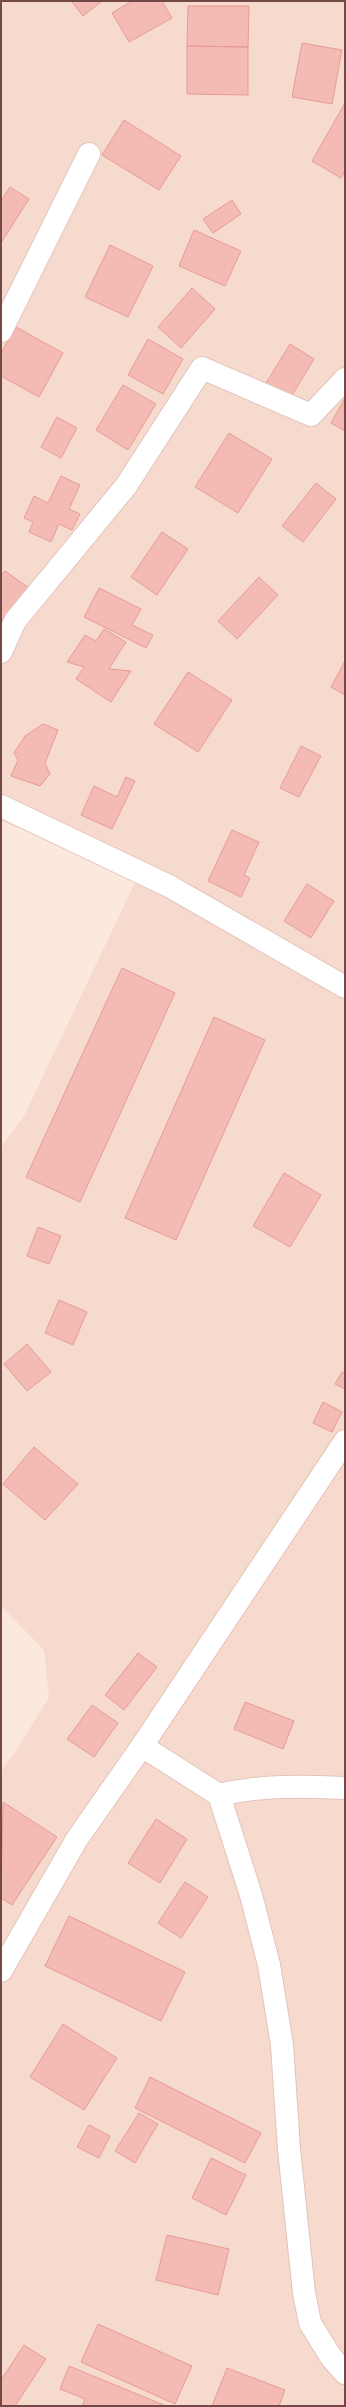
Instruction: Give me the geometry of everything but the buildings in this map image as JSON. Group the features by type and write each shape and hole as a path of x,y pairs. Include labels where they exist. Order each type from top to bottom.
{"street":[{"path":"1,331 90,154"},
{"path":"1,652 15,621 126,486 202,368 311,415 345,378"},
{"path":"1,806 170,886 345,987"},
{"path":"1,1971 77,1839 142,1746 345,1441"},
{"path":"142,1746 219,1795 251,1894 269,1965 282,2045 289,2149 304,2293 310,2323 331,2357 345,2373"},
{"path":"219,1795 248,1788 285,1786 345,1788"}],"shaded area":[{"path":"1,1 345,1 345,2406 1,2406 1,1771 16,1751 49,1697 44,1650 1,1606 1,1147 24,1116 138,876 1,821"}]}
